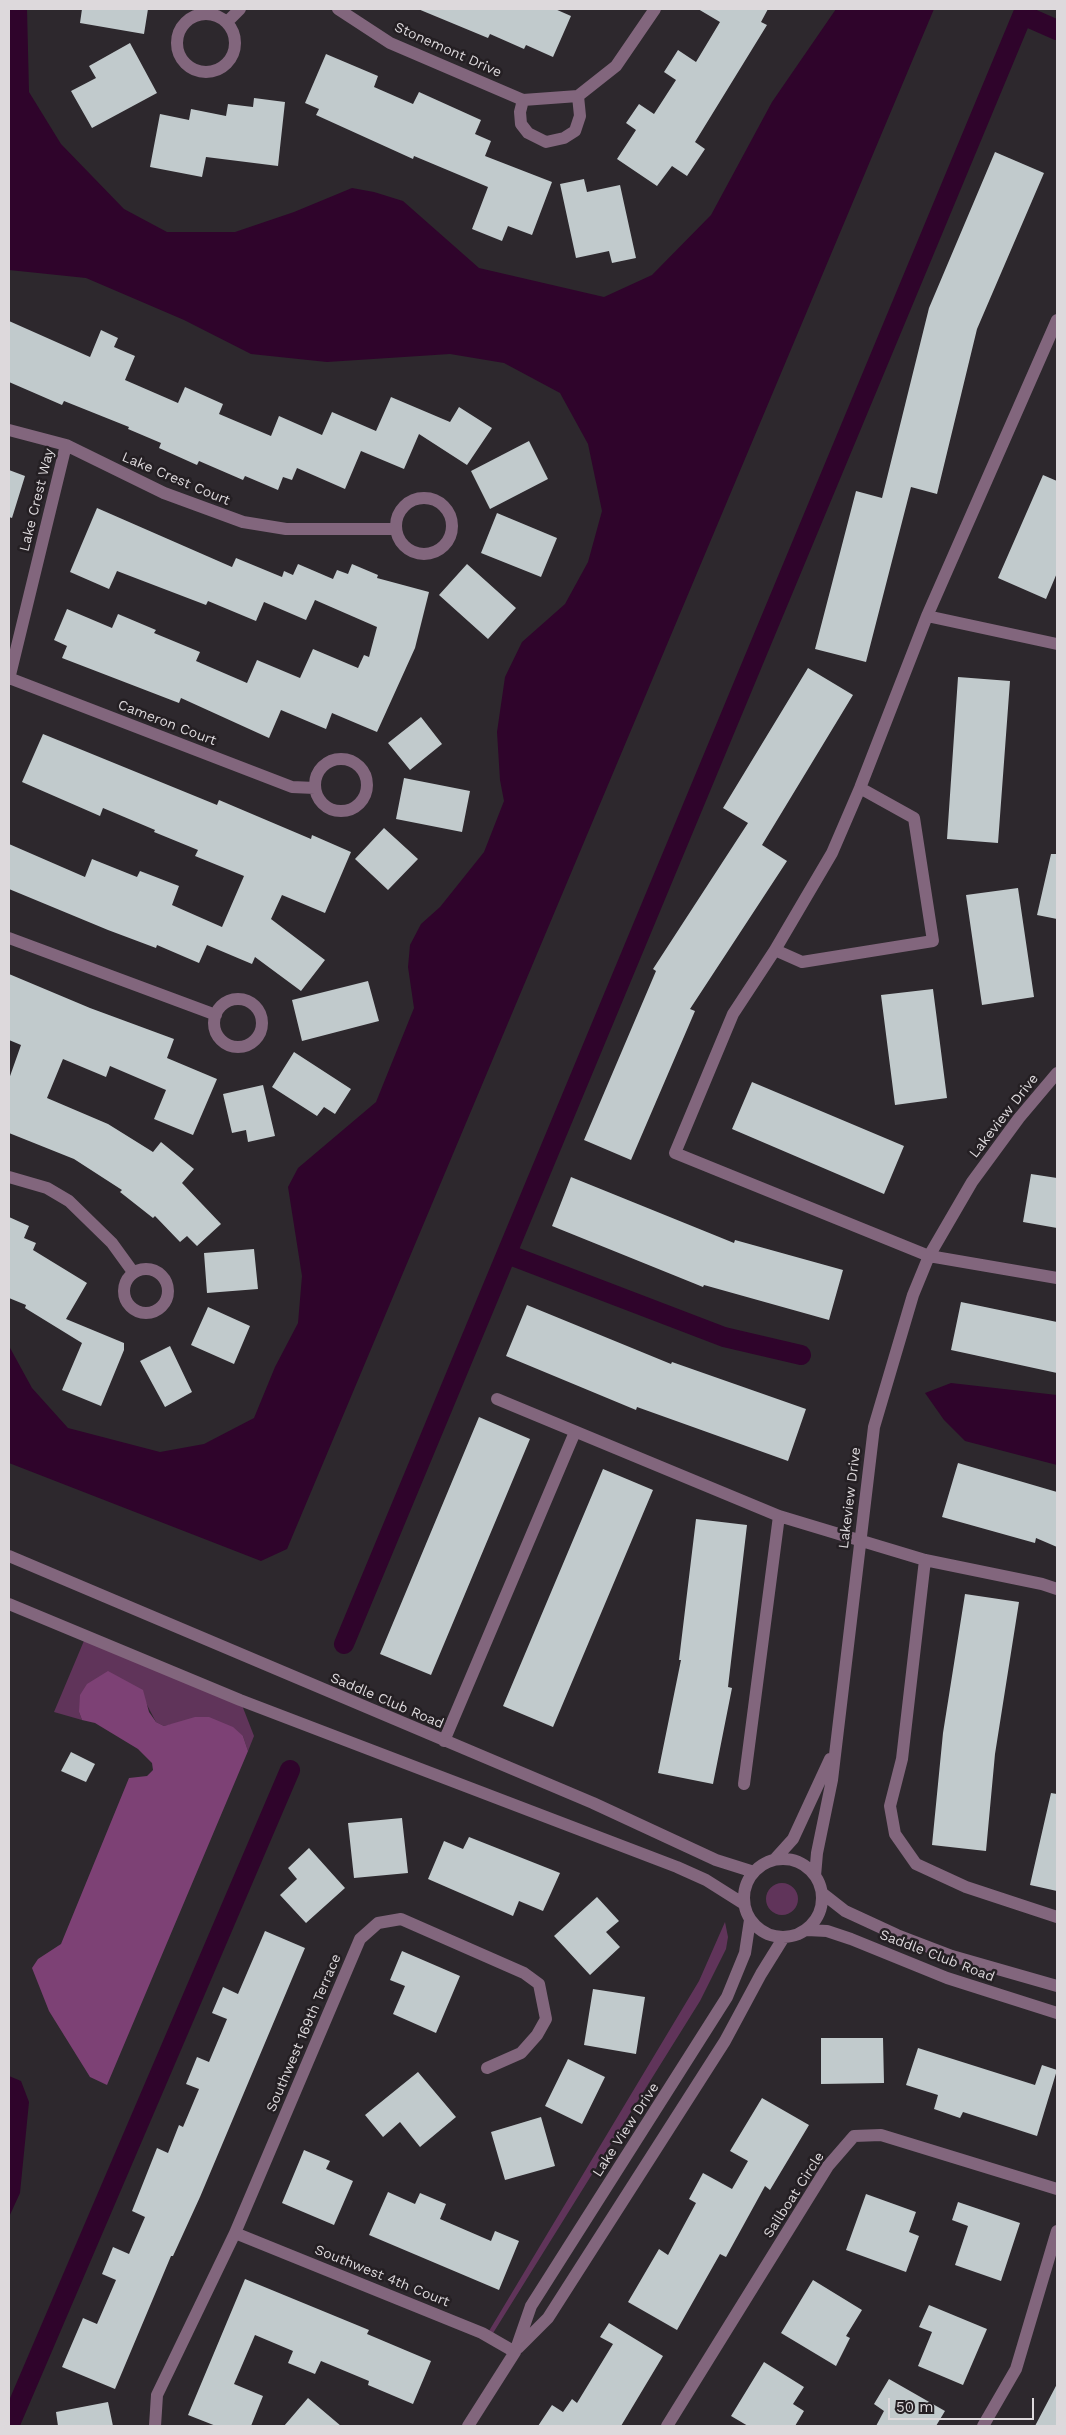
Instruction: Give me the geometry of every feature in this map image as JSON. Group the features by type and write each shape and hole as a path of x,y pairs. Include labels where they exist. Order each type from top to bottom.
{"street":[{"path":"226,22 240,9"},
{"name":"Stonemont Drive","path":"338,9 390,43 523,100 578,96"},
{"path":"523,100 520,112 521,124 528,133 546,142 564,138 575,131 580,116 578,96 616,66 655,9"},
{"path":"200,14 219,17 226,22 232,30 235,49 225,66 217,71 207,72 197,71 189,66 178,50 177,41 184,24 200,14"},
{"path":"1057,320 927,616 860,788 832,853 775,950 733,1014 675,1153 929,1256 1057,1278"},
{"name":"Lake Crest Court","path":"9,430 66,445 164,493 243,522 286,529 396,530"},
{"name":"Lake Crest Way","path":"9,679 66,445"},
{"path":"420,498 437,501 444,506 451,522 448,540 433,552 423,553 405,546 396,530 399,513 411,501 420,498"},
{"path":"927,616 1057,644"},
{"name":"Cameron Court","path":"9,679 292,787 316,788"},
{"path":"338,759 354,762 365,773 367,781 364,798 358,805 341,811 324,804 316,788 318,772 330,761 338,759"},
{"path":"775,950 802,962 933,941 914,818 860,788"},
{"path":"9,938 216,1014"},
{"name":"Lakeview Drive","path":"815,1876 820,1837 828,1808 874,1427 913,1294 929,1256 972,1182 1019,1118 1057,1073"},
{"path":"9,1177 48,1188 69,1201 112,1243 133,1272"},
{"path":"497,1399 778,1516 924,1560 1042,1584 1057,1589"},
{"path":"444,1742 576,1432"},
{"path":"744,1784 778,1516"},
{"name":"Saddle Club Road","path":"9,1556 444,1742 593,1803 716,1860 754,1872"},
{"path":"924,1560 902,1759 890,1806 895,1834 916,1864 966,1887 1057,1917"},
{"path":"9,1604 240,1700 677,1867 706,1880 744,1904"},
{"name":"Lakeview Drive","path":"774,1860 793,1839 834,1752"},
{"path":"774,1860 790,1860 797,1862 815,1876 822,1893 821,1907 816,1919 807,1930 784,1938 771,1936 759,1930 750,1920 744,1904 747,1881 754,1872 762,1865 774,1860"},
{"name":"Saddle Club Road","path":"822,1893 845,1911 896,1934 952,1956 1057,1986"},
{"name":"Southwest 169th Terrace","path":"155,2426 157,2395 235,2232 360,1939 378,1924 401,1919 524,1972 539,1984 546,2019 537,2035 521,2053 487,2068"},
{"name":"Lake View Drive","path":"515,2352 531,2306 727,1997 745,1953 750,1920"},
{"name":"Saddle Club Road","path":"807,1930 827,1931 947,1978 1057,2013"},
{"name":"Lake View Drive","path":"468,2426 515,2352 548,2318 726,2040 761,1974 784,1938"},
{"name":"Sailboat Circle","path":"667,2426 828,2166 854,2136 882,2134 1057,2189"},
{"path":"983,2426 1016,2369 1057,2231"},
{"name":"Southwest 4th Court","path":"235,2232 482,2333 515,2352"}],"shaded area":[{"path":"9,9 27,9 29,92 61,144 124,209 167,232 235,232 294,212 352,188 374,192 403,201 479,268 604,297 652,275 711,215 772,102 836,9 934,9 287,1549 261,1561 9,1463 9,1346 32,1388 68,1428 160,1452 204,1444 254,1418 275,1367 298,1323 302,1276 288,1187 298,1168 376,1102 414,1008 408,967 410,945 421,924 440,907 484,852 504,801 500,780 497,732 505,677 522,642 565,604 588,562 602,511 588,444 560,393 504,363 450,354 327,362 251,354 184,320 86,278 9,270"},
{"path":"951,1383 1057,1395 1057,1465 965,1441 944,1420 925,1393"},
{"path":"86,1636 240,1700 254,1736 248,1751 243,1736 174,1724 164,1726 156,1722 146,1703 79,1712 82,1720 54,1712"},
{"path":"108,1671 143,1690 149,1712 156,1722 164,1726 195,1717 209,1717 233,1727 243,1736 248,1751 107,2085 90,2077 49,2011 32,1968 38,1959 61,1944 129,1778 147,1776 153,1770 152,1763 138,1749 95,1723 82,1720 79,1712 80,1695 87,1684"},
{"path":"782,1883 788,1884 793,1888 797,1893 797,1905 793,1910 788,1914 782,1915 776,1914 771,1910 767,1905 766,1899 767,1893 771,1888 776,1884"},
{"path":"725,1922 728,1937 726,1949 700,2001 490,2338 486,2336 699,1981"},
{"path":"9,2076 21,2081 29,2102 20,2193 9,2217"}],"building":[{"path":"82,9 148,9 144,34 80,23"},
{"path":"418,9 555,9 571,16 553,57 526,45 524,49 490,34 488,38"},
{"path":"698,9 768,9 761,22 767,25 695,142 705,149 687,176 672,166 657,186 617,159 636,130 626,123 639,104 654,114 676,80 664,72 678,50 696,62 720,22"},
{"path":"130,43 157,93 92,128 71,91 96,78 89,66"},
{"path":"326,54 378,76 374,87 413,104 419,92 481,120 475,134 491,141 485,156 552,182 532,235 508,226 502,241 472,229 488,187 414,156 413,159 316,115 319,109 305,103"},
{"path":"254,98 285,102 278,166 206,157 202,177 150,167 160,114 189,120 191,109 226,116 228,104 253,107"},
{"path":"995,152 1044,173 977,329 937,494 911,487 866,662 815,649 856,491 882,498 929,308"},
{"path":"584,179 587,192 620,185 636,258 612,263 609,251 576,258 560,184"},
{"path":"9,321 90,357 101,330 118,338 114,347 135,356 125,380 178,403 185,387 223,404 219,414 271,436 279,416 322,435 332,412 376,431 391,397 450,422 459,407 492,428 467,465 419,434 404,469 361,451 345,489 297,468 292,480 283,477 278,490 245,476 243,480 199,461 197,465 159,448 161,443 128,429 129,427 64,401 62,405 9,382"},
{"path":"529,441 548,479 490,509 471,471"},
{"path":"9,470 25,476 12,518 9,517"},
{"path":"1043,475 1057,481 1057,573 1046,599 998,578"},
{"path":"97,508 232,567 236,558 282,577 284,571 293,575 298,564 333,579 337,570 348,574 352,564 378,575 377,578 429,592 415,648 377,732 332,713 326,729 281,710 269,738 181,698 179,703 62,658 67,646 54,640 67,609 112,628 118,614 156,630 154,633 200,652 196,661 247,683 257,660 300,678 313,649 358,668 364,655 369,657 377,627 315,600 306,620 264,602 256,621 208,601 206,605 117,571 109,589 70,572"},
{"path":"497,513 557,538 541,577 481,553"},
{"path":"467,564 516,608 488,639 439,595"},
{"path":"808,668 853,695 762,845 787,861 690,1009 695,1011 631,1160 584,1140 656,971 653,969 748,823 723,808"},
{"path":"958,677 1010,681 998,843 947,839"},
{"path":"421,717 442,744 410,770 388,743"},
{"path":"43,734 217,805 219,800 311,839 312,835 351,852 325,913 282,895 271,919 325,960 301,991 255,957 252,964 207,945 199,963 157,945 156,948 108,930 9,889 9,844 85,877 92,859 137,877 140,871 179,886 172,905 222,927 244,876 195,856 198,850 154,832 155,830 103,808 100,816 22,782"},
{"path":"404,778 470,791 462,832 396,819"},
{"path":"384,828 418,859 388,890 355,859"},
{"path":"1051,854 1057,854 1057,919 1037,915"},
{"path":"1018,888 1034,997 982,1005 966,895"},
{"path":"9,974 90,1008 174,1039 167,1058 217,1079 193,1135 154,1119 166,1090 110,1066 106,1077 63,1059 47,1098 108,1124 153,1152 161,1142 194,1169 182,1183 221,1224 197,1246 187,1236 180,1242 155,1216 153,1218 120,1192 122,1190 74,1159 9,1133 9,1079 21,1045 9,1040"},
{"path":"368,981 379,1021 302,1041 292,1000"},
{"path":"933,989 947,1098 895,1105 881,995"},
{"path":"294,1052 351,1089 335,1114 324,1107 317,1116 272,1087"},
{"path":"752,1082 904,1146 884,1194 732,1129"},
{"path":"263,1085 275,1136 248,1142 246,1130 232,1133 223,1094"},
{"path":"1031,1174 1057,1178 1057,1228 1023,1222"},
{"path":"571,1177 734,1243 735,1240 843,1270 829,1320 704,1285 703,1287 552,1226"},
{"path":"9,1217 29,1226 24,1238 36,1243 33,1250 87,1283 66,1319 124,1343 124,1350 101,1406 62,1390 82,1343 25,1308 26,1305 9,1298"},
{"path":"254,1249 258,1289 207,1293 204,1253"},
{"path":"961,1302 1057,1322 1057,1373 951,1350"},
{"path":"527,1305 671,1364 672,1362 806,1409 788,1461 637,1407 636,1410 506,1356"},
{"path":"208,1307 250,1326 234,1364 191,1345"},
{"path":"170,1346 192,1392 165,1407 140,1361"},
{"path":"479,1417 530,1439 431,1675 380,1654"},
{"path":"958,1463 1057,1492 1057,1547 1036,1538 1035,1543 942,1517"},
{"path":"603,1469 653,1490 553,1727 503,1706"},
{"path":"696,1519 747,1525 728,1687 732,1688 713,1784 658,1773 681,1660 679,1660"},
{"path":"965,1594 1019,1602 995,1754 986,1851 932,1845 943,1733"},
{"path":"71,1752 95,1764 86,1782 61,1771"},
{"path":"1051,1793 1057,1794 1057,1891 1030,1885"},
{"path":"402,1818 408,1873 354,1878 348,1823"},
{"path":"469,1837 560,1873 543,1911 519,1901 513,1916 428,1879 444,1841 463,1849"},
{"path":"309,1848 345,1888 306,1923 280,1895 297,1879 288,1868"},
{"path":"597,1897 619,1921 606,1932 620,1947 590,1975 554,1936"},
{"path":"265,1931 305,1948 200,2197 173,2256 171,2256 115,2389 62,2367 83,2318 97,2324 116,2280 102,2274 113,2247 129,2254 145,2217 132,2211 157,2148 168,2153 179,2125 183,2127 199,2089 186,2084 197,2057 209,2062 227,2019 212,2013 223,1987 238,1994"},
{"path":"402,1951 460,1976 436,2033 393,2014 405,1986 390,1980"},
{"path":"593,1989 645,1997 636,2054 584,2045"},
{"path":"821,2038 883,2038 884,2083 821,2084"},
{"path":"918,2048 1035,2085 1042,2065 1057,2070 1037,2136 963,2112 960,2118 934,2109 938,2095 906,2085"},
{"path":"568,2059 605,2077 582,2124 545,2106"},
{"path":"418,2072 456,2117 420,2147 400,2122 383,2137 365,2115"},
{"path":"762,2098 809,2125 770,2190 765,2186 726,2257 720,2254 677,2330 628,2302 659,2249 668,2255 696,2203 689,2199 703,2173 732,2189 748,2161 730,2151"},
{"path":"541,2117 555,2166 505,2180 491,2132"},
{"path":"304,2150 330,2161 326,2169 353,2181 334,2225 282,2203"},
{"path":"388,2192 415,2204 420,2193 446,2204 440,2219 491,2241 495,2231 519,2241 499,2290 369,2235"},
{"path":"866,2194 916,2212 909,2232 919,2236 906,2272 846,2250"},
{"path":"958,2202 1020,2223 1001,2281 955,2265 968,2226 952,2220"},
{"path":"245,2279 369,2330 367,2334 431,2361 413,2404 368,2385 369,2381 321,2361 315,2374 288,2363 293,2351 255,2335 234,2384 263,2396 251,2426 216,2426 188,2415"},
{"path":"813,2280 862,2310 846,2336 850,2338 836,2366 781,2333"},
{"path":"929,2305 987,2329 963,2385 918,2366 932,2332 919,2327"},
{"path":"609,2323 663,2356 621,2426 538,2426 552,2405 563,2412 572,2399 577,2403 613,2344 600,2337"},
{"path":"764,2362 804,2387 793,2404 804,2411 795,2426 748,2426 731,2416"},
{"path":"889,2379 945,2411 936,2426 876,2426 884,2411 874,2404"},
{"path":"1057,2384 1057,2426 1035,2426"},
{"path":"308,2398 341,2426 284,2426"},
{"path":"108,2402 113,2426 58,2426 56,2412"}],"waterway":[{"path":"344,1644 1025,9"},
{"path":"1023,15 1057,30"},
{"path":"507,1254 724,1337 801,1355"},
{"path":"9,2426 290,1770"}]}
